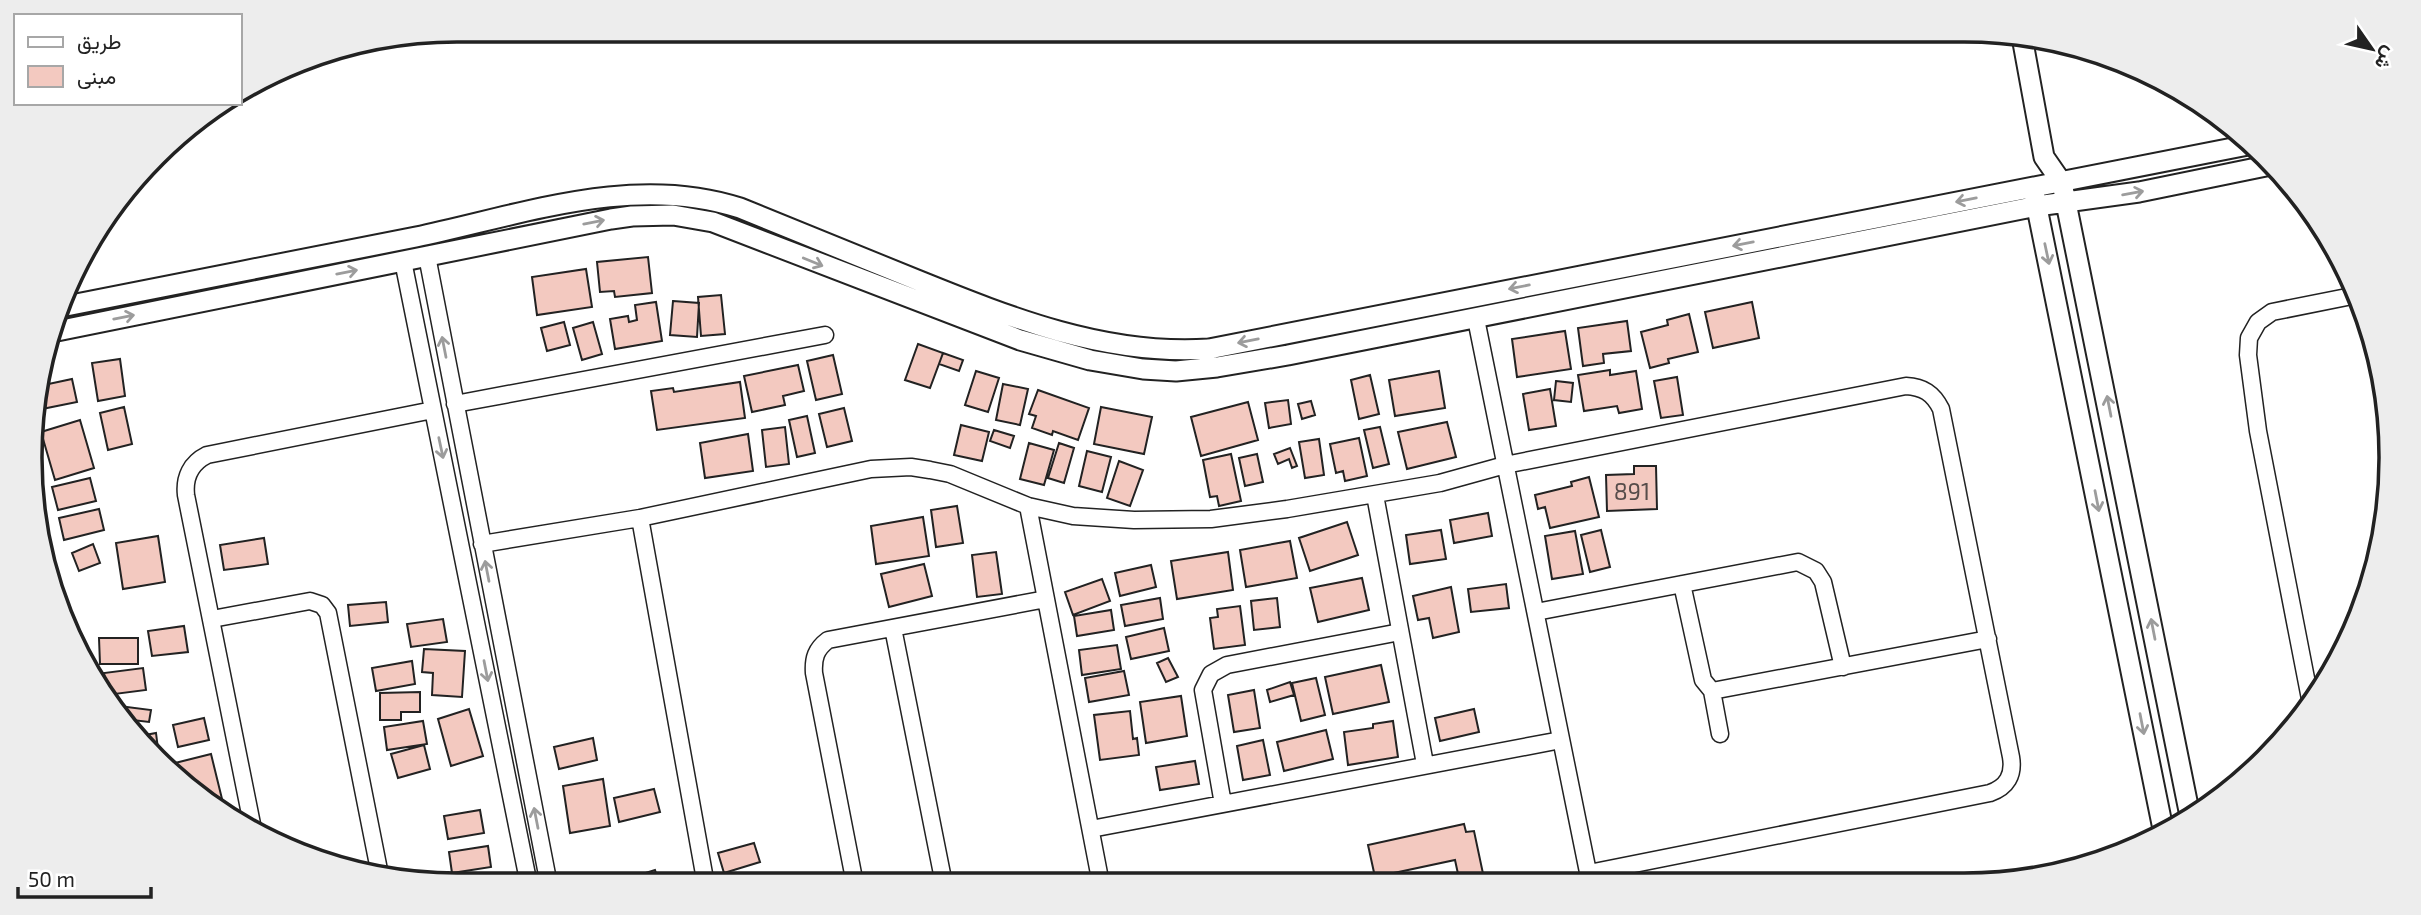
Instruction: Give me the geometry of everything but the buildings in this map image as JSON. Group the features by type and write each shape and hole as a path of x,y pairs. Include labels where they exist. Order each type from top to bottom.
{"street":[{"path":"2024,47 2044,158 2035,197 2162,822"},
{"path":"62,330 552,230 652,214 713,222 1020,340 1090,360 1143,369 1192,370 1288,355 1476,319 2035,197 2062,183 2239,147"},
{"path":"2044,158 2062,183 2188,807"},
{"path":"71,305 418,236 548,207 647,193 685,195 740,208 1018,320 1074,336 1128,347 1182,351 1209,349 2035,197 2066,203 2139,192 2260,167"},
{"path":"548,207 552,230"},
{"path":"427,256 547,873"},
{"path":"403,261 527,873"},
{"path":"2308,689 2258,431 2248,355 2249,338 2258,322 2272,312 2347,297"},
{"path":"1476,319 1589,873"},
{"path":"1283,334 1288,355"},
{"path":"455,404 825,335"},
{"path":"482,544 640,518 891,467 911,467 950,474 1028,506 1073,516 1167,520 1249,515 1440,483 1506,465 1906,386 1923,389 1931,394 1941,409 1988,639 2012,765 2008,780 1997,791 1613,873"},
{"path":"251,817 185,487 188,472 207,455 433,410"},
{"path":"2090,468 2119,461"},
{"path":"1375,495 1425,764"},
{"path":"1028,506 1099,873"},
{"path":"640,518 704,873"},
{"path":"1535,612 1791,562 1811,566 1823,582 1843,667"},
{"path":"1682,583 1703,680 1712,691 1720,734"},
{"path":"472,600 492,597"},
{"path":"853,873 814,673 817,651 828,640 1046,599"},
{"path":"212,619 304,601 317,602 326,609 330,618 378,865"},
{"path":"894,628 942,873"},
{"path":"1223,804 1204,700 1205,681 1210,674 1227,665 1400,632"},
{"path":"1712,691 1988,639"},
{"path":"1091,829 1562,740"}]}
